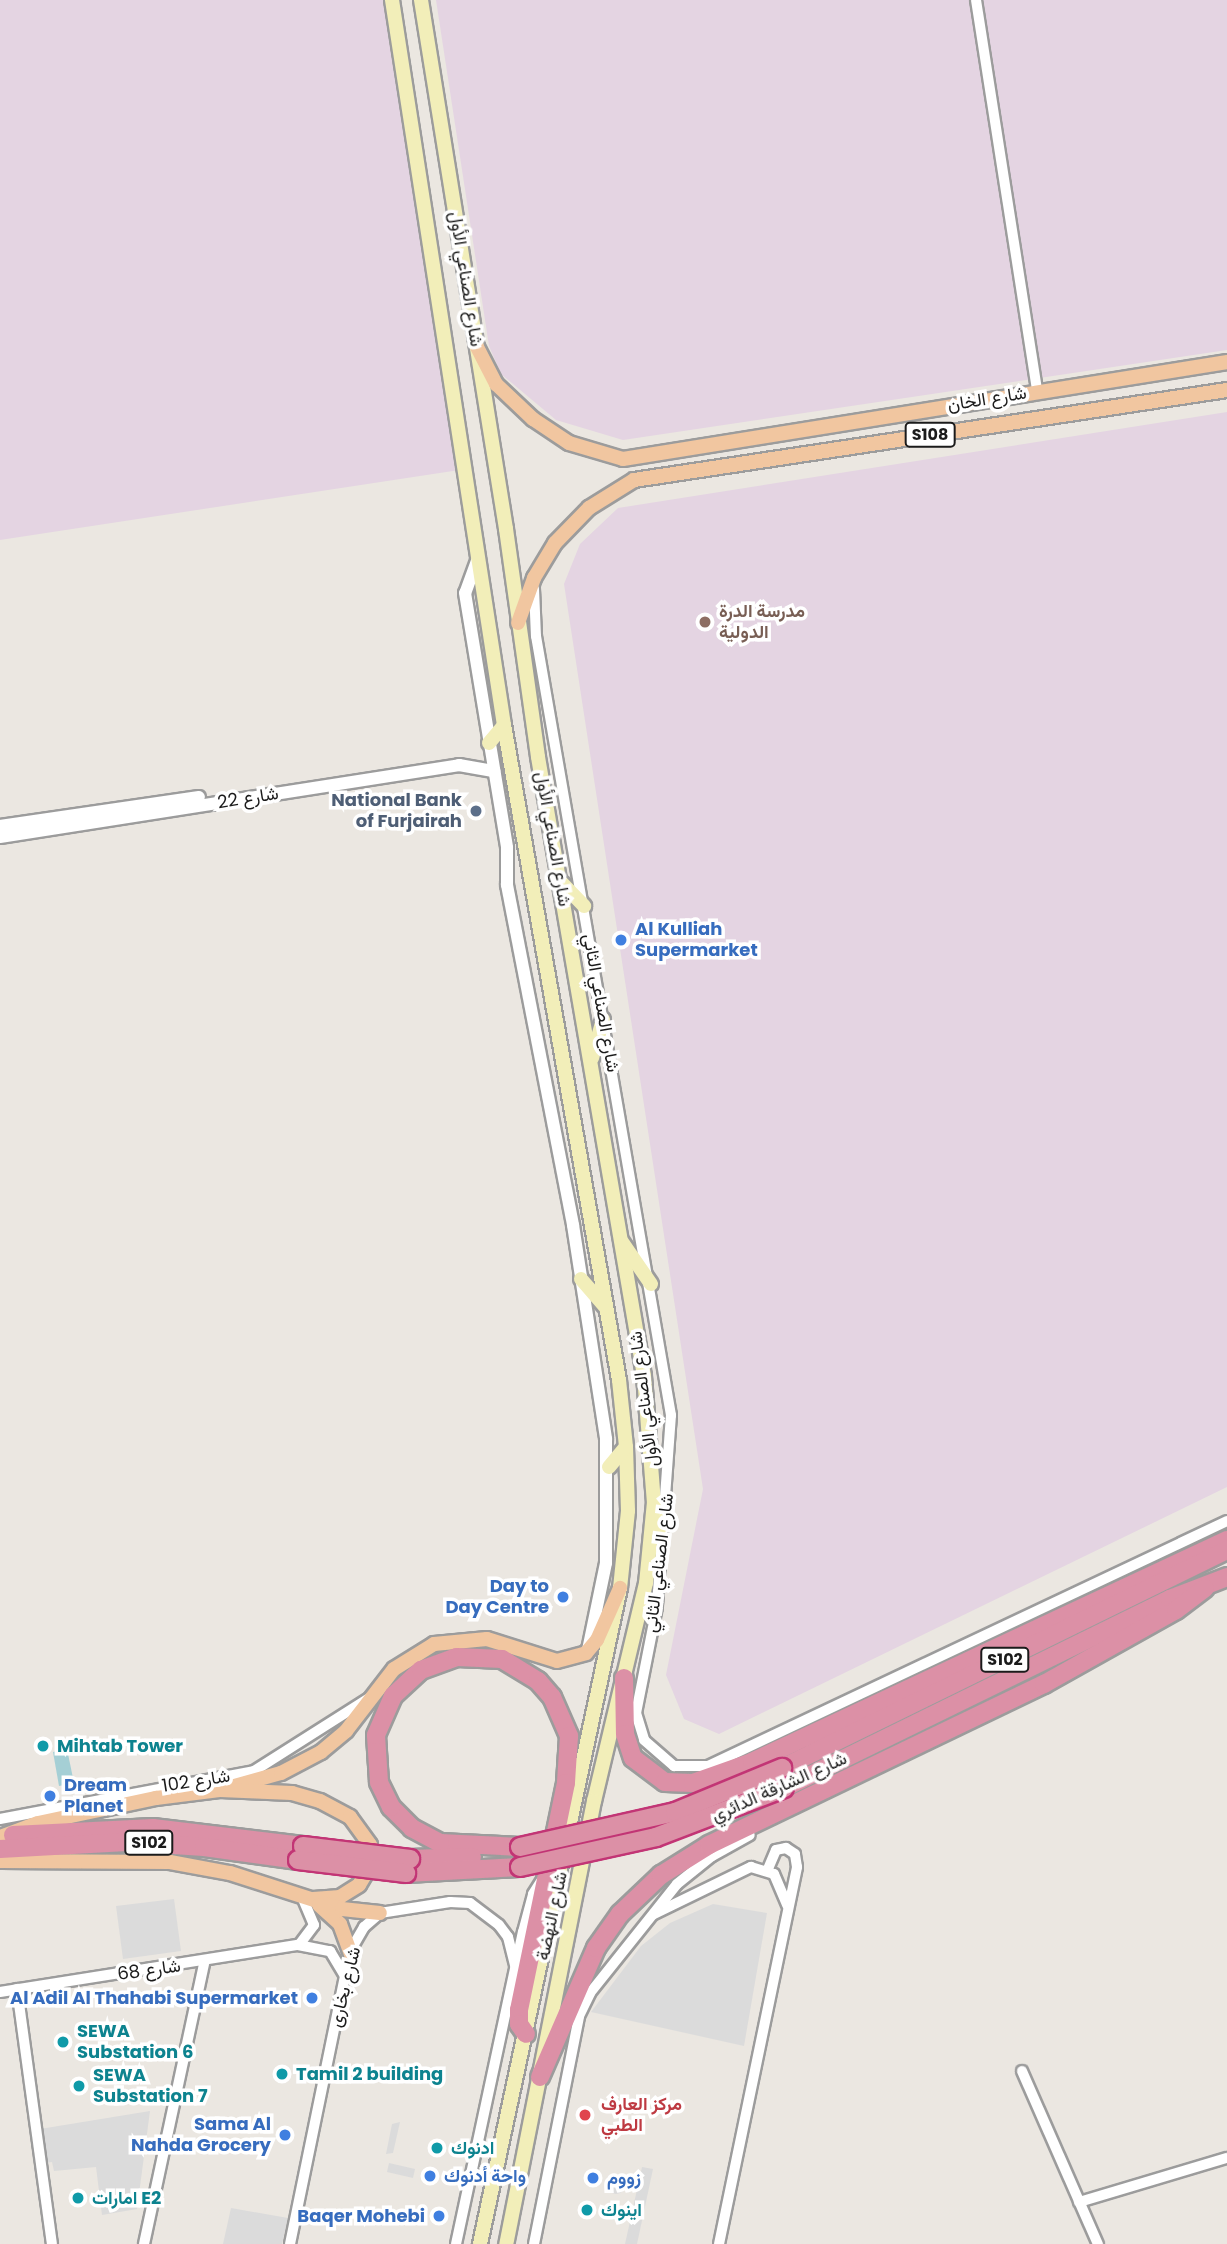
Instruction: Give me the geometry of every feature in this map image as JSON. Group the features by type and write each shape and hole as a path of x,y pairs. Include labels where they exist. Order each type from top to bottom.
{"highway":[{"path":"624,1678 625,1734 633,1758 665,1782 693,1783 752,1762 1227,1540"},
{"name":"شارع الشارقة الدائري","path":"409,1866 482,1856 675,1812 782,1768 1227,1550"},
{"name":"شارع الشارقة الدائري","path":"300,1853 409,1866 520,1867 656,1837 784,1787 1170,1600 1227,1577"},
{"path":"540,2077 559,2041 586,1966 620,1914 684,1859 1044,1684 1177,1610 1205,1588"},
{"path":"520,1847 439,1843 412,1828 391,1807 379,1782 376,1735 393,1696 421,1670 457,1657 502,1659 538,1681 563,1716 570,1756 517,2017 526,2034"},
{"name":"S102","path":"6,1836 153,1828 300,1853"},
{"name":"S102","path":"0,1849 127,1842 300,1853"}],"main road":[{"name":"شارع الصناعي الأول","path":"393,0 504,725 607,1309 626,1447 628,1511 620,1588"},
{"name":"شارع الصناعي الأول","path":"421,0 518,623 645,1387 654,1502 652,1540 624,1678"},
{"name":"شارع الخان","path":"477,347 496,384 533,419 569,443 623,459 1227,362"},
{"name":"شارع الخان","path":"534,578 579,517 634,480 1227,390"},
{"path":"518,623 534,578"},
{"path":"489,743 504,725"},
{"path":"562,883 584,906"},
{"path":"590,1063 603,1020"},
{"path":"619,1238 651,1284"},
{"path":"581,1279 607,1309"},
{"path":"609,1467 626,1447"},
{"path":"652,1540 666,1518"},
{"path":"6,1836 38,1823 124,1803 220,1790 281,1773 321,1752 346,1731 402,1662 434,1644 453,1640 497,1640 557,1661 588,1651 620,1588"},
{"name":"شارع النهضة","path":"481,2244 620,1588"},
{"name":"شارع النهضة","path":"506,2244 624,1678"},
{"path":"220,1790 274,1791 306,1797 335,1808 361,1828 372,1855 366,1875 340,1897 307,1897"},
{"path":"0,1861 170,1862 230,1873 342,1909 380,1913"},
{"path":"307,1897 340,1924 351,1954"}],"street":[{"path":"976,0 1037,391"},
{"path":"478,558 466,593 494,771 516,944 529,983 581,1279 609,1467 606,1563 588,1651"},
{"name":"شارع الصناعي الثاني","path":"534,578 536,636 651,1284 671,1415 666,1518 657,1607 636,1713 639,1732 650,1748 685,1769 708,1766 1227,1521"},
{"name":"شارع 22","path":"0,826 465,758 489,743"},
{"name":"شارع 22","path":"0,837 460,765 494,771"},
{"name":"شارع 102","path":"0,1819 254,1771 372,1696"},
{"path":"534,2244 579,2016 597,1982 650,1916 696,1867 763,1827 777,1813"},
{"path":"719,2244 797,1867 795,1854 786,1848 776,1850 768,1869"},
{"path":"650,1916 742,1869 768,1869 780,1883 788,1909"},
{"path":"456,2244 533,1894 547,1876"},
{"path":"298,1945 314,1925 307,1897"},
{"path":"380,1913 457,1901 477,1906 508,1937 516,1970"},
{"name":"شارع بخارى","path":"290,2244 351,1954 364,1927 380,1913"},
{"name":"شارع 68","path":"0,1992 204,1963 298,1945 330,1951 345,1977"},
{"path":"144,2244 204,1963"},
{"path":"17,1989 52,2244"},
{"path":"1022,2071 1098,2244"},
{"path":"1079,2202 1227,2158"}],"shaded area":[{"path":"0,0 391,0 466,469 0,540"},
{"path":"436,0 1227,0 1227,350 623,440 556,420 501,374 489,346"},
{"path":"1227,412 1227,1487 719,1734 684,1719 666,1675 703,1489 564,584 580,544 618,508"},
{"path":"174,1899 181,1951 123,1959 116,1906"},
{"path":"713,1904 767,1913 744,2046 591,2012 641,1946 670,1923"},
{"path":"150,2111 137,2209 102,2215 96,2167 54,2171 52,2162 45,2163 40,2129"},
{"path":"400,2122 393,2153 386,2154 392,2124"},
{"path":"389,2163 415,2169 413,2178 387,2172"},
{"path":"642,2167 653,2169 637,2244 625,2244"},
{"path":"616,2174 623,2177 626,2184 623,2191 616,2194 609,2191 606,2184 609,2177"},
{"path":"231,2208 288,2218 282,2244 223,2244"}],"water":[{"path":"67,1749 74,1783 59,1786 53,1752"}],"place":[{"name":"مدرسة الدرة الدولية","path":"705,622"},
{"name":"National Bank of Furjairah","path":"476,811"},
{"name":"Al Kulliah Supermarket","path":"621,940"},
{"name":"Day to Day Centre","path":"563,1597"},
{"name":"Mihtab Tower","path":"43,1746"},
{"name":"Dream Planet","path":"50,1796"},
{"name":"Al Adil Al Thahabi Supermarket","path":"312,1998"},
{"name":"SEWA Substation 6","path":"63,2042"},
{"name":"Tamil 2 building","path":"282,2074"},
{"name":"SEWA Substation 7","path":"79,2086"},
{"name":"مركز العارف الطبي","path":"585,2115"},
{"name":"Sama Al Nahda Grocery","path":"285,2135"},
{"name":"ادنوك","path":"437,2148"},
{"name":"واحة أدنوك","path":"430,2176"},
{"name":"زووم","path":"593,2178"},
{"name":"امارات E2","path":"78,2198"},
{"name":"اينوك","path":"587,2210"},
{"name":"Baqer Mohebi","path":"439,2216"}]}
